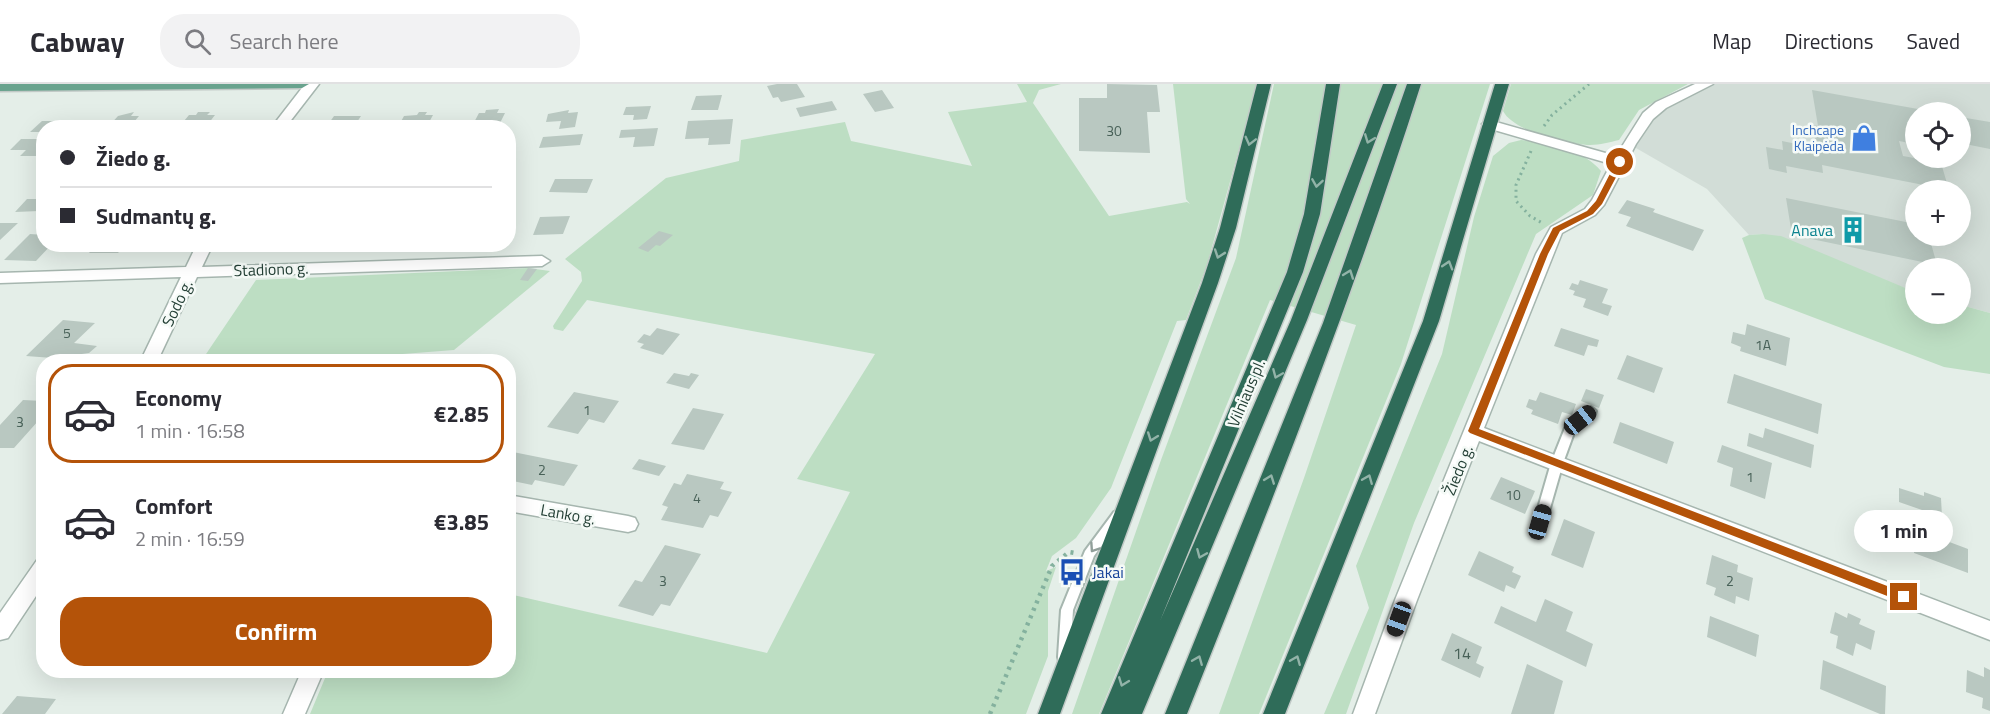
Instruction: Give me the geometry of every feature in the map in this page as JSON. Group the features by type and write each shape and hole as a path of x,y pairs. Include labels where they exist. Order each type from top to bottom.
{"highway":[{"path":"1049,714 1228,228 1264,84"},
{"path":"1112,714 1126,675 1278,316 1308,234 1333,84"},
{"name":"Vilniaus pl.","path":"1131,714 1299,320 1390,84"},
{"path":"1176,714 1329,329 1397,140 1414,84"},
{"path":"1397,140 1423,84"},
{"path":"1274,714 1431,321 1502,84"}],"main road":[{"path":"0,87 302,84"}],"street":[{"path":"284,120 312,84"},
{"path":"1556,230 1590,212 1599,202 1639,127 1648,116 1661,105 1706,84"},
{"path":"1489,124 1620,162"},
{"name":"Žiedo g.","path":"1364,714 1473,431 1544,254 1556,230"},
{"name":"Sodo g.","path":"152,354 201,252"},
{"name":"Stadiono g.","path":"0,278 542,261"},
{"path":"1473,431 1990,631"},
{"name":"Lanko g.","path":"516,504 628,524"},
{"path":"0,631 36,578"},
{"path":"294,714 310,678"}],"lane":[{"path":"1540,522 1570,428 1591,411"}],"path":[{"path":"1556,230 1519,209 1514,199 1515,190 1537,138 1552,115 1589,84"},
{"path":"990,714 1053,566 1069,552 1079,553 1076,563"}],"shaded area":[{"path":"1706,84 1990,84 1990,313 1971,308 1971,258 1905,258 1905,288 1763,234 1749,235 1707,189 1629,144 1648,116"}],"green space":[{"path":"1017,84 1061,84 1039,90 1033,103 1109,216 1187,202 1190,204 1186,199 1173,84 1257,84 1207,265 1186,320 1177,321 1111,488 1076,538 1052,556 1046,571 1056,567 1048,591 1048,656 1026,714 310,714 325,678 516,678 516,596 767,653 850,492 797,479 875,354 587,300 563,331 554,329 553,326 582,281 581,272 565,259 666,178 739,161 741,140 845,122 851,141 972,166 948,112 1027,102"},
{"path":"1274,84 1490,84 1401,364 1259,714 1219,714 1356,325 1270,300 1099,714 1072,714 1161,460 1236,258"},
{"path":"1511,84 1688,84 1639,110 1619,140 1590,145 1542,135 1518,125 1503,111"},
{"path":"1521,140 1565,148 1594,164 1601,171 1593,195 1536,234 1414,523 1346,714 1324,714 1369,608 1356,566 1442,354 1474,217 1493,156 1509,143"},
{"path":"1749,235 1781,236 1905,288 1905,324 1971,324 1971,308 1990,313 1990,374 1944,367 1765,299 1742,238"},
{"path":"528,268 550,271 454,350 403,354 206,354 256,280"}],"building":[{"path":"797,84 805,97 781,102 778,97 773,98 767,86"},
{"path":"1107,84 1157,85 1160,112 1147,112 1150,153 1079,151 1079,98 1107,98"},
{"path":"882,90 894,108 875,112 863,94"},
{"name":"Inchcape Klaipėda","path":"1812,90 1905,107 1905,142 1899,141 1905,156 1905,168 1942,168 1946,180 1905,181 1822,165 1823,173 1786,166 1787,173 1769,169 1766,147 1783,150 1782,141 1816,148 1813,125 1818,126"},
{"path":"722,95 718,110 691,110 696,96"},
{"path":"832,101 837,110 800,117 796,108"},
{"path":"651,106 647,119 633,120 634,115 623,115 626,107"},
{"path":"499,109 497,113 505,113 502,120 475,120 479,113 485,113 486,110"},
{"path":"569,110 568,113 578,112 575,127 559,129 561,121 546,122 548,114"},
{"path":"134,112 131,116 139,116 136,120 114,120 118,116"},
{"path":"198,112 210,112 207,115 215,115 211,120 185,120 189,115 196,115"},
{"path":"419,112 427,112 425,115 433,115 430,120 402,120 404,116 417,115"},
{"path":"334,116 361,116 358,120 331,120"},
{"path":"733,119 730,144 708,145 709,138 685,139 688,121"},
{"path":"1971,119 1990,122 1990,149 1971,145"},
{"path":"658,128 654,146 633,147 635,137 619,138 621,130"},
{"path":"583,134 580,145 539,148 543,137"},
{"path":"21,139 36,139 36,156 20,156 26,150 10,150"},
{"path":"555,179 593,179 587,193 549,192"},
{"name":"Anava","path":"1786,198 1905,222 1905,246 1932,246 1935,258 1905,258 1792,235"},
{"path":"27,199 36,199 36,211 15,212"},
{"path":"1627,200 1704,230 1693,251 1626,226 1631,217 1618,213"},
{"path":"570,216 563,234 533,235 540,217"},
{"path":"0,223 18,223 0,240"},
{"path":"659,231 673,235 648,252 638,248"},
{"path":"30,234 36,234 36,252 44,252 36,261 4,260"},
{"path":"90,252 119,252 118,253"},
{"path":"528,268 537,269 528,281 520,280"},
{"path":"1580,280 1608,289 1602,303 1612,306 1608,316 1583,307 1586,299 1573,295 1575,291 1569,289 1572,283 1578,285"},
{"path":"63,320 95,323 74,343 97,346 89,353 26,356"},
{"path":"1747,324 1790,338 1786,366 1740,351 1741,347 1731,343 1733,332 1745,335"},
{"path":"657,328 680,334 663,355 640,348 644,344 637,342 644,334 650,336"},
{"path":"1561,328 1599,340 1597,347 1588,345 1584,356 1554,346"},
{"path":"1627,355 1663,368 1654,393 1617,379"},
{"path":"674,373 699,375 689,389 666,383"},
{"path":"1734,374 1822,404 1818,434 1727,403"},
{"path":"1586,389 1604,395 1599,408 1581,401"},
{"path":"574,392 619,401 604,423 589,419 578,434 547,427"},
{"path":"1540,392 1576,404 1572,415 1562,412 1558,424 1531,414 1533,410 1526,407 1529,399 1536,401"},
{"path":"23,400 36,401 36,423 14,448 0,448 0,425"},
{"path":"693,408 724,414 704,450 671,444"},
{"path":"1620,422 1674,442 1667,464 1613,443"},
{"path":"1765,428 1814,445 1811,468 1747,446 1749,433 1763,438"},
{"path":"1722,445 1772,463 1765,499 1730,486 1733,468 1717,462"},
{"path":"516,453 578,465 564,486 535,480 532,485 516,482"},
{"path":"639,459 666,466 659,476 632,469"},
{"path":"687,474 724,482 720,489 732,492 718,517 710,515 703,528 661,520 668,507 662,505 674,483 681,485"},
{"path":"1501,477 1535,491 1525,514 1490,499"},
{"path":"1899,488 1924,496 1924,492 1941,498 1942,517 1899,502"},
{"path":"1564,519 1595,532 1583,568 1551,555"},
{"path":"1915,529 1968,549 1968,573 1914,553"},
{"path":"665,545 701,554 670,606 661,604 653,616 618,606 635,580 642,582"},
{"path":"1479,551 1514,567 1512,572 1521,576 1515,589 1506,585 1504,592 1468,575"},
{"path":"1712,555 1738,565 1737,572 1753,578 1749,601 1736,596 1735,604 1714,595 1716,588 1706,584"},
{"path":"1545,599 1573,612 1566,631 1593,644 1586,667 1494,623 1501,606 1536,622"},
{"path":"1835,612 1847,618 1848,613 1861,619 1859,624 1875,631 1871,650 1856,643 1853,656 1836,648 1838,636 1830,633"},
{"path":"1710,616 1759,635 1756,657 1707,637"},
{"path":"1452,633 1482,647 1476,663 1484,667 1480,678 1441,660"},
{"path":"1823,660 1886,686 1885,714 1820,689"},
{"path":"1527,664 1563,681 1554,714 1511,714"},
{"path":"1984,667 1990,670 1990,711 1982,708 1983,698 1966,692 1967,670 1984,677"},
{"path":"17,696 56,699 45,714 2,714"}],"place":[{"name":"Inchcape Klaipėda","path":"1864,138"},
{"name":"Anava","path":"1853,230"},
{"name":"Jakai","path":"1072,572"}],"route":[{"path":"1620,162 1606,192 1590,212 1556,230 1544,254 1473,431 1904,597"}]}
